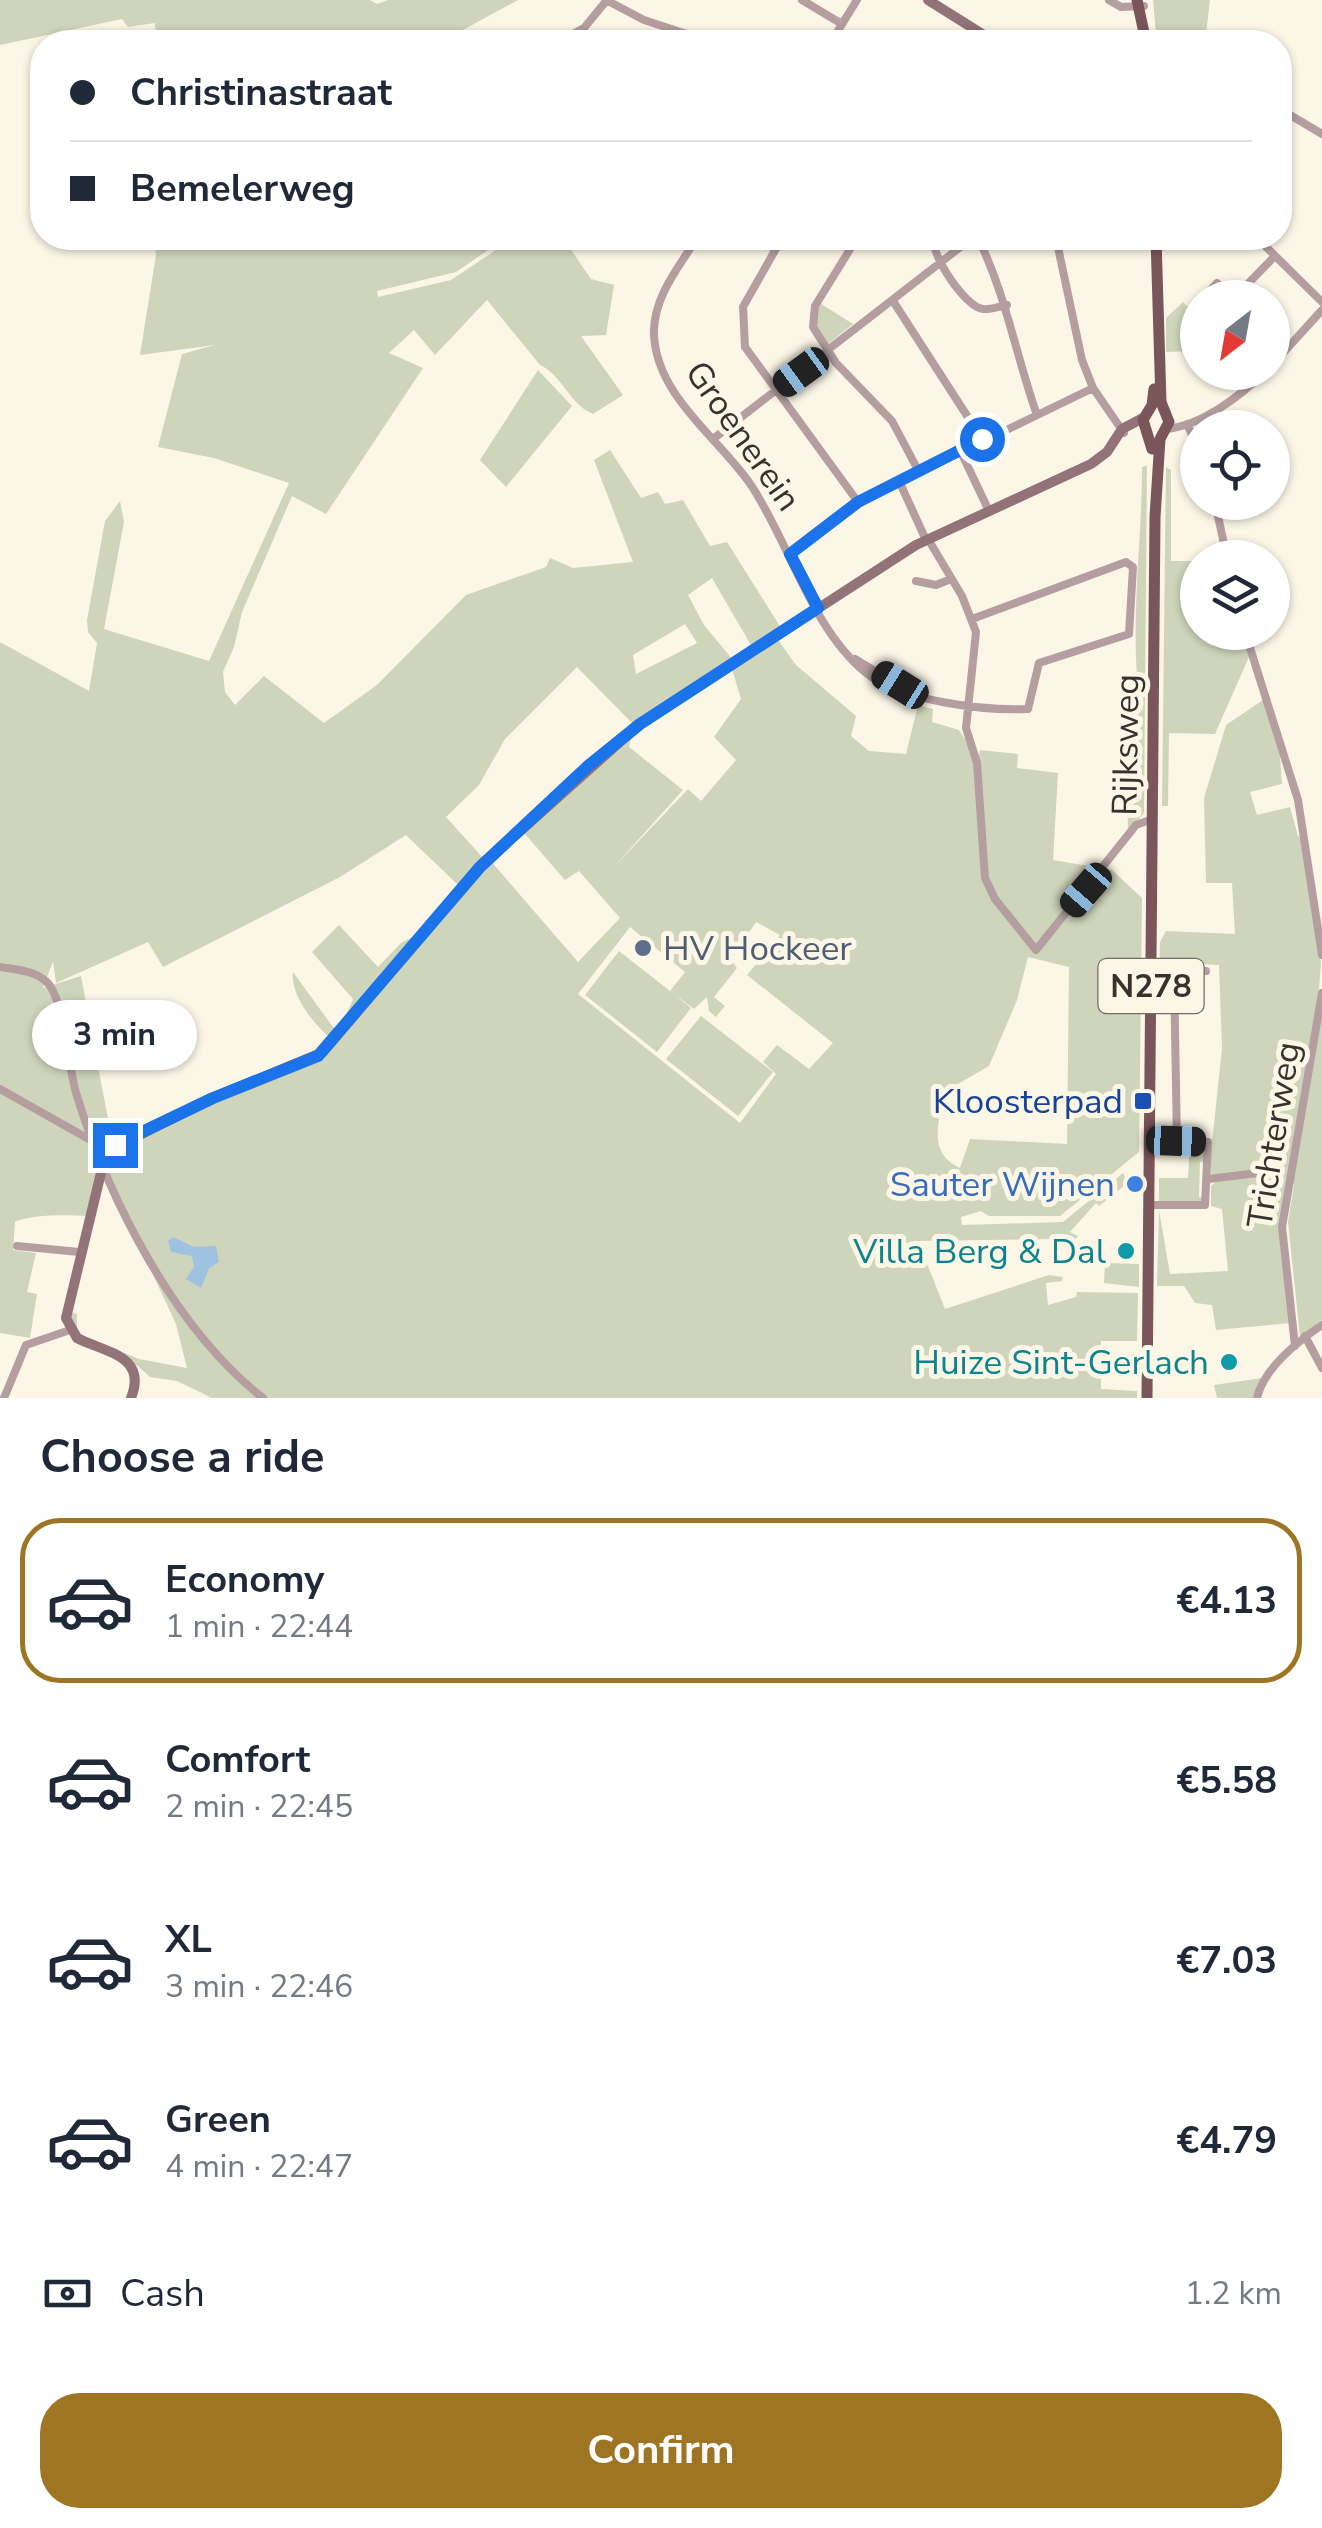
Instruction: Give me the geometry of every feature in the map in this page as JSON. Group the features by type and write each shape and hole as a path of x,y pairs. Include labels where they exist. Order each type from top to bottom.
{"main road":[{"path":"1139,3 1147,30"},
{"name":"Rijksweg","path":"1148,1398 1158,250"}],"street":[{"path":"580,30 607,0 644,20 674,30"},
{"path":"802,0 842,24"},
{"path":"838,30 857,0"},
{"path":"928,0 976,30"},
{"path":"1109,0 1121,7 1139,3"},
{"path":"1292,116 1322,134"},
{"name":"Groenerein","path":"689,250 665,288 654,336 664,374 751,484 818,608 854,659 914,696 967,703"},
{"path":"775,250 749,291 741,319 745,348 774,392 831,459 858,502"},
{"path":"850,250 815,306 813,327 828,352 892,421 918,470"},
{"path":"936,250 939,264 978,308 1007,305"},
{"path":"713,440 958,250"},
{"path":"981,250 1007,305 1016,357 1036,412"},
{"path":"1059,250 1082,360 1093,388 1122,433"},
{"path":"1269,250 1322,306 1290,344"},
{"path":"1251,280 1275,256"},
{"path":"893,300 982,439"},
{"path":"790,554 858,502 1036,412 1093,388"},
{"path":"1213,410 1246,390"},
{"path":"132,1398 135,1376 128,1361 116,1352 79,1340 70,1330 66,1315 79,1252 94,1214 101,1160 120,1141 220,1094 318,1056 480,867 576,777 640,724 927,540 1087,467 1122,433 1156,422 1180,424"},
{"path":"960,450 989,512"},
{"path":"899,480 927,540 972,619 976,638 966,735 977,763 985,878 995,899 1036,950 1136,825 1153,819"},
{"path":"967,703 1025,710 1041,662 1130,634 1133,567 1126,562 972,619"},
{"path":"916,581 936,585 950,579"},
{"path":"1251,650 1298,800 1322,955"},
{"path":"0,967 32,973 50,985 87,1126 101,1160 176,1304 217,1357 263,1398"},
{"path":"1152,974 1206,970"},
{"path":"1149,1205 1204,1206 1208,1179 1208,1142 1176,1141 1174,974"},
{"name":"Trichterweg","path":"1295,1346 1282,1227 1322,993"},
{"path":"1150,1080 1174,1080"},
{"path":"0,1089 94,1142"},
{"path":"1208,1179 1258,1174"},
{"path":"17,1246 79,1252"},
{"path":"1258,1398 1260,1384 1305,1336 1322,1325"},
{"path":"4,1398 26,1345 70,1330"},
{"path":"1305,1336 1322,1368"}],"green space":[{"path":"0,0 370,0 377,4 388,0 518,0 463,30 155,30 155,23 128,27 122,19 70,30 30,30 30,39 0,45"},
{"path":"1153,0 1210,0 1206,30 1156,30"},
{"path":"155,250 488,250 456,272 377,291 378,297 451,280 496,250 571,250 591,279 614,285 606,335 581,336 623,395 593,414 540,365 487,300 435,355 414,330 389,353 423,368 326,514 292,496 242,612 223,672 225,692 235,705 264,676 324,723 377,685 466,595 546,567 550,558 573,568 633,562 594,460 610,450 641,498 658,492 665,504 683,500 710,546 727,542 781,628 752,647 712,578 688,595 704,625 733,660 634,725 629,747 683,790 612,869 688,789 701,801 736,760 714,737 741,699 732,669 778,640 796,665 856,716 851,736 869,751 906,754 918,705 933,709 932,722 959,730 978,759 980,750 1018,754 1017,768 1058,773 1053,860 1112,870 1142,898 1139,1152 1060,1216 989,1216 981,1211 961,1217 962,1225 1063,1222 1123,1173 1128,1183 1099,1206 1096,1203 1070,1232 1078,1236 1072,1245 1059,1239 918,1241 945,1309 1049,1275 1063,1277 1062,1281 1046,1283 1048,1305 1076,1297 1077,1292 1138,1293 1137,1341 1101,1341 1101,1389 1137,1391 1137,1398 212,1398 177,1381 150,1377 138,1366 72,1334 70,1312 77,1314 77,1328 83,1336 139,1359 187,1368 176,1324 100,1161 88,1216 40,1216 15,1222 13,1250 36,1253 27,1292 37,1294 30,1338 0,1333 0,642 89,691 97,643 88,632 87,620 105,521 120,501 124,522 104,629 209,661 289,483 214,458 158,447 182,354 215,345 140,355","holes":["685,624 697,643 636,674 633,655","577,667 634,725 518,826 565,880 579,871 620,918 578,962 489,859 437,924 401,943 378,967 339,925 312,952 353,999 338,1034 293,972 300,1000 333,1040 305,1062 144,1130 111,1135 81,976 43,988 53,961 56,983 148,942 163,967 340,877 406,835 459,886 484,859 446,817 479,785 505,739","756,922 780,935 747,975 833,1043 809,1069 777,1045 763,1062 776,1074 740,1123 578,994 630,927 685,972 670,991 619,951 585,995 657,1052 691,1008 673,993 694,1009 707,997 709,1011 716,1017 725,1006 714,997 737,968 731,960","1028,957 1069,967 1067,1144 970,1139 960,1168 950,1162 939,1146 944,1092 989,1066 1017,1000"]},
{"path":"818,302 853,324 828,344 815,328"},
{"path":"1180,305 1180,352 1166,352 1166,318"},
{"path":"538,370 572,406 506,487 480,460"},
{"path":"1147,466 1144,813 1128,832 1124,684 1137,676 1142,467"},
{"path":"1166,467 1171,470 1171,561 1180,561 1180,650 1247,650 1249,657 1215,734 1169,733 1168,806 1162,806"},
{"path":"1263,700 1280,756 1282,784 1250,792 1257,815 1290,807 1298,836 1304,840 1321,962 1314,1057 1322,1014 1322,1320 1300,1337 1288,1222 1294,1184 1290,1181 1282,1210 1291,1323 1216,1330 1212,1305 1195,1303 1184,1286 1157,1286 1159,1210 1170,1274 1228,1271 1222,1209 1211,1206 1211,1186 1220,1178 1211,1174 1210,1162 1222,1048 1219,965 1179,963 1177,988 1159,987 1160,942 1166,931 1235,934 1232,883 1206,883 1204,798 1226,725"},
{"path":"701,1016 773,1072 738,1116 666,1059"},
{"path":"1190,1144 1207,1144 1206,1162 1200,1162 1199,1197 1205,1198 1201,1203 1159,1202 1159,1178 1188,1178"},
{"path":"1105,1263 1139,1264 1139,1287 1104,1283"},
{"path":"1262,1378 1253,1398 1217,1398 1214,1385"}],"water":[{"path":"173,1237 194,1247 216,1246 219,1262 209,1268 201,1288 186,1279 194,1267 192,1256 171,1252 168,1241"}],"place":[{"name":"HV Hockeer","path":"643,948"},
{"name":"Kloosterpad","path":"1143,1101"},
{"name":"Sauter Wijnen","path":"1135,1184"},
{"name":"Villa Berg & Dal","path":"1126,1251"},
{"name":"Huize Sint-Gerlach","path":"1229,1362"}],"route":[{"path":"115,1145 213,1098 297,1067 323,1052 480,867 564,788 640,724 818,608 790,554 858,502 982,439"}]}
